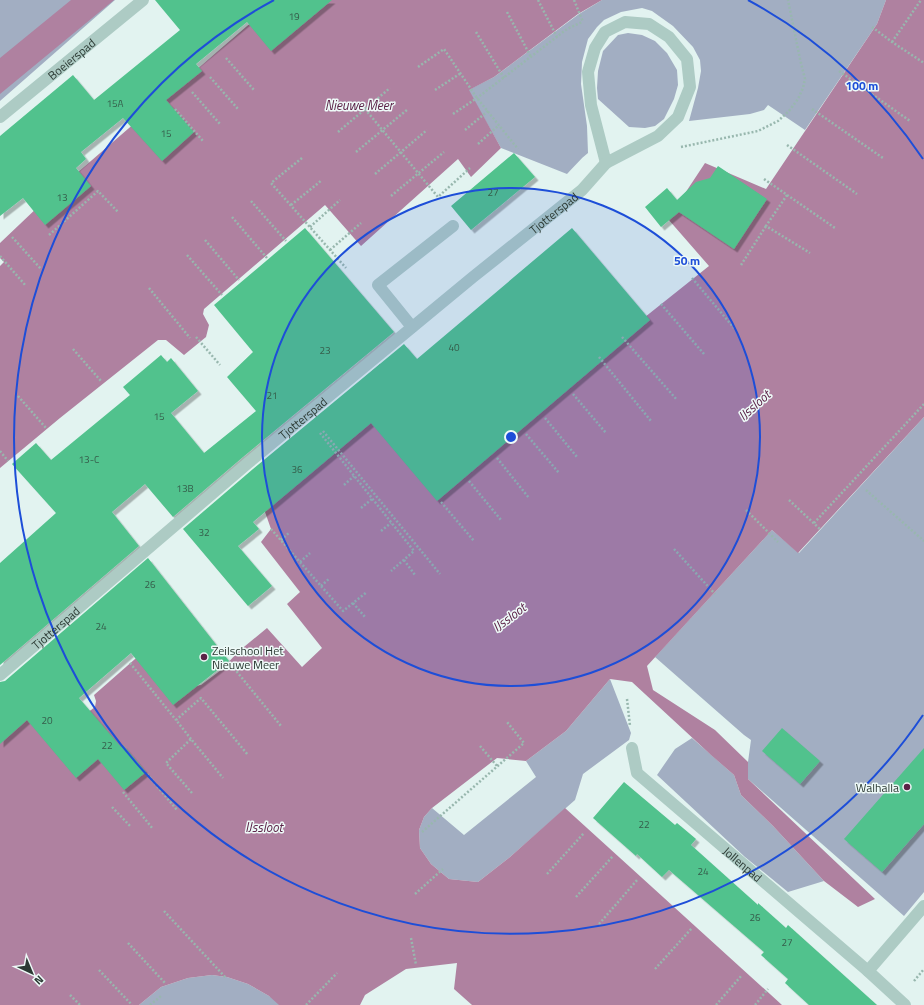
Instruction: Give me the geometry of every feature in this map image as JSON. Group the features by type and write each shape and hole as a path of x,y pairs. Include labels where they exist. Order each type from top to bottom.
{"lane":[{"name":"Boeierspad","path":"0,116 143,0"},
{"path":"625,22 649,24 669,37 688,59 690,87 678,117 658,136 606,163 590,105 588,72 595,48 605,32 625,22"},
{"name":"Tjotterspad","path":"0,675 248,463 473,277 582,190 606,163"},
{"path":"412,327 378,285 453,226"},
{"name":"Jollenpad","path":"632,748 637,773 868,971 905,1005"},
{"path":"868,971 924,906"}],"path":[{"path":"538,0 557,37"},
{"path":"574,0 583,22"},
{"path":"675,149 758,131 778,121 789,111 798,99 805,79 788,0"},
{"path":"892,42 921,0"},
{"path":"507,12 531,57"},
{"path":"453,114 504,78 567,29 590,19"},
{"path":"872,27 924,64"},
{"path":"476,32 504,78"},
{"path":"418,67 444,49 477,98 518,149"},
{"path":"226,58 254,90"},
{"path":"839,71 910,120"},
{"path":"434,90 460,73"},
{"path":"210,77 238,109"},
{"path":"338,132 390,88"},
{"path":"192,92 220,124"},
{"path":"175,109 203,141"},
{"path":"365,109 438,197 470,168"},
{"path":"356,152 408,109"},
{"path":"812,109 883,158"},
{"path":"465,130 488,111"},
{"path":"478,144 499,125"},
{"path":"375,174 426,130"},
{"path":"787,145 857,194"},
{"path":"391,196 444,152"},
{"path":"302,158 271,183 346,268"},
{"path":"764,179 835,228"},
{"path":"291,205 322,180"},
{"path":"49,235 98,190 118,212"},
{"path":"741,265 787,195"},
{"path":"310,227 340,200"},
{"path":"251,201 286,242"},
{"path":"232,217 267,258"},
{"path":"330,250 361,223"},
{"path":"766,226 810,253"},
{"path":"12,237 41,269"},
{"path":"205,240 239,280"},
{"path":"187,255 222,295"},
{"path":"0,256 26,286"},
{"path":"692,278 734,328"},
{"path":"149,288 190,338"},
{"path":"661,304 704,354"},
{"path":"196,337 220,365"},
{"path":"622,337 677,400"},
{"path":"73,349 101,381"},
{"path":"599,357 651,421"},
{"path":"573,394 606,433"},
{"path":"18,396 46,428"},
{"path":"814,523 924,404"},
{"path":"307,414 414,551 391,570"},
{"path":"307,414 440,574"},
{"path":"545,418 577,456"},
{"path":"526,434 559,473"},
{"path":"0,451 8,461"},
{"path":"497,458 529,498"},
{"path":"344,485 354,476"},
{"path":"469,481 501,520"},
{"path":"866,490 924,541"},
{"path":"361,508 372,499"},
{"path":"788,500 822,530"},
{"path":"442,502 474,541"},
{"path":"746,510 778,542"},
{"path":"381,531 392,523"},
{"path":"271,529 343,611 367,592"},
{"path":"281,540 290,532"},
{"path":"674,549 716,594"},
{"path":"300,562 310,553"},
{"path":"404,560 415,575"},
{"path":"321,586 330,578"},
{"path":"353,603 365,617"},
{"path":"228,662 281,726"},
{"path":"130,663 223,778"},
{"path":"176,720 201,698 248,755"},
{"path":"422,832 524,743 508,722"},
{"path":"191,739 166,763 192,793"},
{"path":"480,746 497,766"},
{"path":"146,774 177,810"},
{"path":"122,792 153,828"},
{"path":"112,807 130,827"},
{"path":"547,874 584,833"},
{"path":"576,897 613,856"},
{"path":"415,894 443,869"},
{"path":"599,924 638,879"},
{"path":"164,911 226,978"},
{"path":"655,969 692,928"},
{"path":"411,938 416,965"},
{"path":"128,943 165,983"},
{"path":"99,970 132,1005"},
{"path":"306,1005 337,973"},
{"path":"716,1005 742,975"},
{"path":"755,1005 768,989"},
{"path":"70,995 80,1005"},
{"path":"150,1005 161,996"}],"shaded area":[{"path":"0,0 115,0 0,101"},
{"path":"602,0 886,0 877,24 805,130 768,105 764,110 750,114 689,121 698,88 701,71 700,60 693,47 673,26 652,11 642,8 621,12 604,20 588,39 582,62 581,84 587,126 588,153 567,174 501,148 468,90 494,77 579,14"},
{"path":"628,33 642,35 655,41 667,53 677,70 678,85 674,99 664,119 655,126 645,128 629,127 598,99 598,71 603,51 618,35"},
{"path":"924,417 924,892 904,916 748,779 748,762 751,740 655,657 772,530 799,553"},
{"path":"610,679 631,733 629,740 583,774 575,800 510,857 478,882 449,879 431,864 420,848 419,830 424,817 432,808 464,835 536,777 526,761 566,731"},
{"path":"692,738 734,775 741,795 773,826 824,881 788,892 745,857 657,775 675,749"},
{"path":"212,975 227,977 248,984 285,1005 139,1005 161,987 188,978"}],"water":[{"path":"71,0 114,0 0,94 0,58"},
{"name":"Nieuwe Meer","path":"277,0 602,0 578,14 494,77 469,90 501,148 471,177 458,159 361,246 325,205 204,309 203,314 209,325 206,337 184,355 166,340 158,340 0,468 0,266 4,262 0,258 0,243 40,205"},
{"name":"IJssloot","path":"886,0 924,0 924,417 798,553 772,530 647,666 653,690 715,730 748,762 748,779 875,899 858,907 824,881 773,826 741,795 734,775 632,682 610,679 566,731 526,761 497,758 432,808 424,817 419,830 420,848 431,864 449,879 478,882 510,857 565,808 782,1005 472,1005 454,989 457,963 406,969 365,995 360,1005 279,1005 269,996 248,984 227,977 212,975 188,978 161,987 139,1005 0,1005 0,697 59,734 95,707 96,701 94,695 143,652 189,687 201,685 221,670 239,651 267,628 302,667 322,648 287,604 300,592 261,542 271,529 252,475 380,364 470,466 640,321 709,266 668,219 705,163 766,189 877,24"}],"building":[{"path":"155,0 332,0 271,51 247,22 196,64 202,71 166,100 194,132 162,161 123,118 81,152 86,159 76,168 91,186 45,225 23,198 0,216 0,136 73,75 94,100 180,30"},
{"path":"514,153 535,177 471,230 451,206"},
{"path":"718,166 767,199 734,249 679,212 661,227 645,207 667,188 677,200 696,182 710,178"},
{"path":"305,228 394,332 173,517 145,484 112,512 139,546 0,665 0,563 56,513 12,464 36,443 51,460 130,395 123,387 161,355 167,362 171,358 198,391 171,413 204,453 256,411 227,377 253,352 214,305"},
{"path":"572,228 650,320 437,501 371,423 253,522 259,529 238,546 272,586 248,606 183,529 404,344 417,359"},
{"path":"148,558 229,661 173,705 131,653 79,698 121,747 123,745 146,772 124,790 98,759 76,778 27,720 0,744 0,682 5,681"},
{"path":"782,728 820,761 800,784 762,751"},
{"name":"Walhalla","path":"924,748 924,824 882,872 844,839"},
{"path":"624,782 675,825 677,823 696,839 691,845 758,905 758,903 786,928 788,925 877,1005 809,1005 785,983 788,979 761,955 764,952 669,870 662,877 637,854 636,856 593,818"}],"place":[{"name":"Zeilschool Het Nieuwe Meer","path":"204,657"},
{"name":"Walhalla","path":"907,787"}]}
